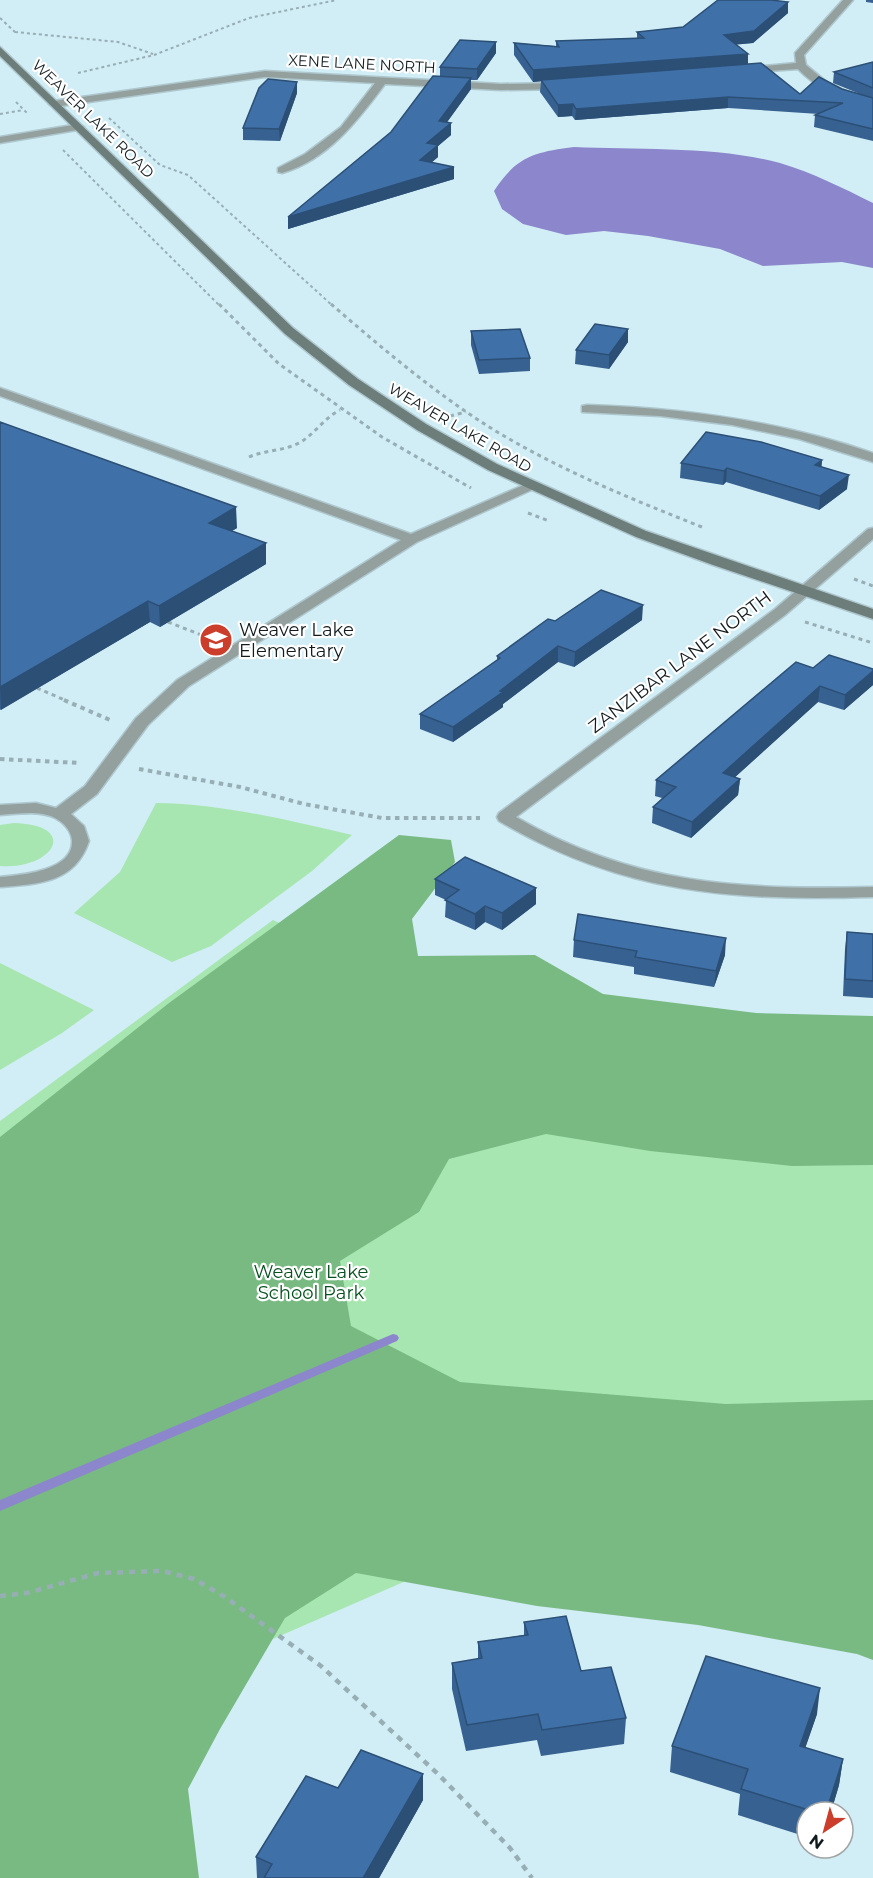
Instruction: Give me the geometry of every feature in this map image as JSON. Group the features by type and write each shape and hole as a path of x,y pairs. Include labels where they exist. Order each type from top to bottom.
{"main road":[{"name":"WEAVER LAKE ROAD","path":"0,50 289,331 330,366 417,426 531,488 650,538 873,614"}],"street":[{"path":"848,0 806,45 800,55 801,66 811,78 826,88 873,105"},
{"path":"731,72 801,66"},
{"name":"XENE LANE NORTH","path":"54,104 249,75 292,75 501,87 573,85"},
{"path":"282,170 309,156 345,129 382,81"},
{"path":"0,140 79,128"},
{"path":"0,392 412,539"},
{"path":"587,409 646,410 720,417 792,432 873,458"},
{"path":"58,814 77,805 91,793 131,734 156,706 183,682 412,539 531,488"},
{"name":"ZANZIBAR LANE NORTH","path":"505,817 780,612 873,532"},
{"path":"0,810 38,808 58,814 73,822 81,834 82,847 74,859 59,870 39,878 0,882"},
{"path":"505,817 528,832 567,850 638,874 707,888 786,895 873,892"}],"path":[{"path":"78,73 154,54 241,20 337,0"},
{"path":"15,32 118,42 154,54"},
{"path":"10,96 31,118"},
{"path":"0,114 24,110"},
{"path":"102,111 160,165 188,175 372,341 467,412 536,453 581,476 703,528"},
{"path":"244,459 306,440 326,416 341,410"},
{"path":"827,570 873,586"},
{"path":"801,621 873,643"},
{"path":"168,622 216,640"},
{"path":"37,688 111,720"},
{"path":"0,759 83,763"},
{"path":"134,769 240,787 304,804 382,818 429,820 505,817"},
{"path":"0,1596 27,1593 98,1573 163,1571 194,1579 225,1597 321,1666 438,1774 510,1848 532,1878"}],"green space":[{"path":"156,803 231,810 352,835 312,871 211,946 172,962 74,913 120,872"},
{"path":"14,823 35,826 48,831 53,839 52,847 45,855 34,861 0,866 0,825"},
{"name":"Weaver Lake School Park","path":"399,835 451,840 455,862 412,919 418,956 535,955 603,994 756,1013 873,1016 873,1165 792,1166 650,1151 546,1134 449,1159 419,1212 340,1261 351,1326 460,1382 726,1404 873,1400 873,1660 857,1654 698,1625 537,1606 356,1573 285,1618 188,1789 199,1878 0,1878 0,1137 169,1003"},
{"name":"Weaver Lake School Park","path":"273,920 450,1002 873,1039 873,1561 674,1464 0,1758 0,1121"},
{"path":"0,963 94,1010 62,1033 0,1070"}],"shaded area":[{"path":"574,147 704,151 730,154 780,163 816,176 873,203 873,268 842,262 763,266 720,249 648,236 604,231 566,235 523,224 502,209 494,191 518,163 537,154"}],"building":[{"path":"718,0 788,2 754,31 724,35 748,54 533,70 514,43 559,47 556,41 644,38 637,32 683,27"},
{"path":"460,40 496,42 477,69 440,67"},
{"path":"873,62 873,88 834,72"},
{"path":"761,63 800,94 819,77 842,89 873,98 873,129 815,115 843,103 728,97 576,109 573,104 558,105 541,80"},
{"path":"433,76 471,78 439,121 451,123 427,143 438,145 420,160 454,167 288,217 391,132"},
{"path":"268,79 297,82 279,129 243,128 259,88"},
{"path":"595,324 628,329 609,355 576,350"},
{"path":"520,329 530,358 479,360 471,331"},
{"path":"0,422 236,507 209,523 266,543 159,606 148,601 0,687"},
{"path":"706,432 761,442 822,460 815,465 849,475 820,496 727,468 724,471 681,463"},
{"path":"601,590 643,605 575,652 558,646 500,691 503,692 453,727 420,714 500,658 497,656 548,619 555,621"},
{"path":"829,655 873,669 873,671 845,695 820,686 723,773 740,779 692,822 653,807 676,787 656,780 796,662 813,668"},
{"path":"465,857 536,888 502,913 485,906 475,914 445,900 459,890 435,879"},
{"path":"578,914 726,938 716,971 635,957 637,951 574,940"},
{"path":"847,932 873,934 873,981 845,979"},
{"path":"566,1616 581,1671 611,1667 626,1718 542,1730 538,1714 467,1725 452,1663 482,1658 478,1642 528,1635 524,1622"},
{"path":"706,1656 820,1688 800,1746 843,1759 830,1800 795,1800 795,1806 741,1789 748,1769 672,1746"},
{"path":"361,1750 423,1774 363,1878 264,1878 272,1864 256,1857 306,1776 338,1788"}],"waterway":[{"path":"0,1506 393,1338"}],"place":[{"name":"Weaver Lake Elementary","path":"216,640"}]}
